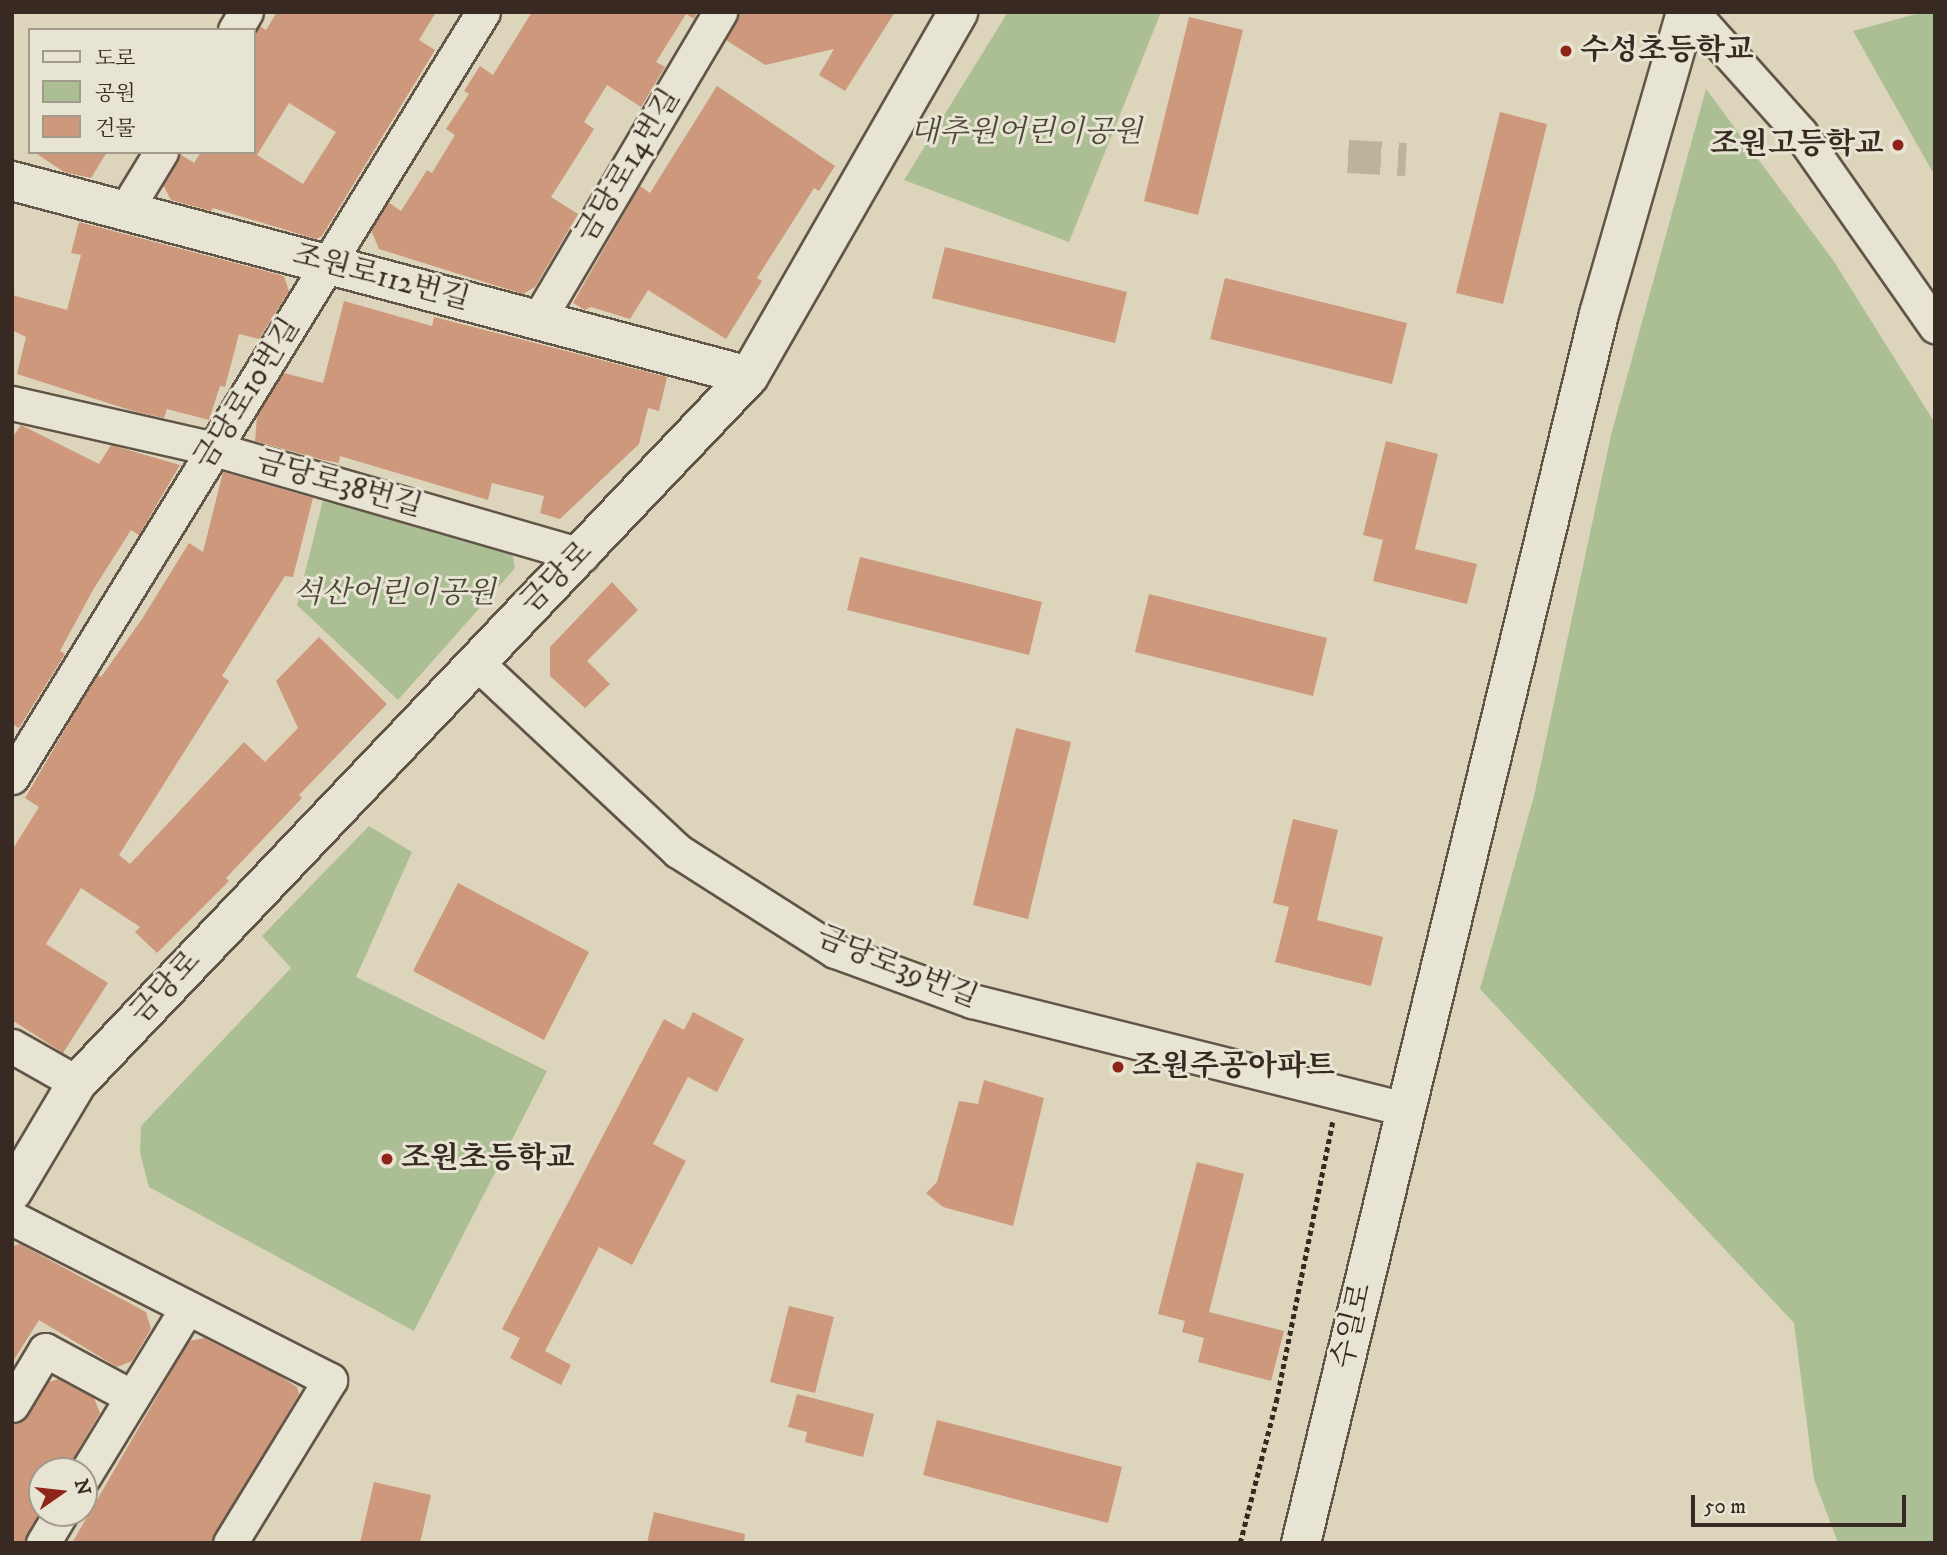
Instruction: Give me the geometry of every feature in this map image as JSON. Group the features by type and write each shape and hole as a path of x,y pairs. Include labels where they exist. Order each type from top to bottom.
{"street":[{"path":"236,28 246,12"},
{"name":"금당로10번길","path":"12,776 484,12"},
{"name":"금당로14번길","path":"538,320 720,12"},
{"name":"금당로","path":"12,1192 77,1083 475,661 582,555 749,376 958,12"},
{"name":"수일로","path":"1301,1543 1599,314 1686,12"},
{"path":"1692,12 1800,133 1935,326"},
{"path":"125,211 160,154"},
{"name":"조원로112번길","path":"12,181 749,376"},
{"name":"금당로38번길","path":"12,403 214,449 582,555"},
{"name":"금당로39번길","path":"475,661 678,851 835,951 972,1001 1405,1110"},
{"path":"12,1046 77,1083"},
{"path":"12,1218 330,1380 230,1543"},
{"path":"96,1457 187,1308"},
{"path":"12,1405 46,1350 132,1397"},
{"path":"43,1543 53,1527"}],"path":[{"path":"1240,1543 1276,1402 1338,1093"}],"green space":[{"name":"대추원어린이공원","path":"1008,12 1161,12 1069,242 904,180"},
{"path":"1924,12 1935,12 1935,176 1853,31"},
{"path":"1706,89 1833,260 1935,423 1935,1543 1838,1543 1814,1479 1794,1323 1480,989 1534,796 1611,435"},
{"name":"석산어린이공원","path":"324,496 512,551 515,568 398,700 297,605"},
{"path":"369,826 412,852 356,977 547,1071 414,1331 149,1187 140,1153 141,1126 291,968 262,936"}],"building":[{"path":"277,12 436,12 419,40 435,50 322,236 316,239 213,208 211,211 171,200 163,185 180,154 194,163 200,154 256,154 256,33 260,26 266,30","holes":["289,103 336,132 303,184 257,155"]},
{"path":"532,12 697,12 694,19 686,14 656,62 665,67 641,107 607,85 584,122 594,129 551,197 578,214 535,287 523,294 379,249 371,230 388,202 401,211 427,170 432,173 455,135 446,129 469,94 464,91 480,66 493,75"},
{"path":"739,12 895,12 845,91 819,75 834,49 765,65 726,40"},
{"path":"1189,17 1243,30 1198,215 1144,201"},
{"path":"717,86 835,166 819,191 814,188 757,278 762,281 726,339 648,290 630,319 591,307 585,310 573,303 640,186 650,193"},
{"path":"1500,112 1547,124 1503,304 1456,293"},
{"path":"37,154 106,154 91,178 64,172"},
{"path":"79,222 284,276 289,291 259,339 239,334 225,387 220,386 209,420 167,409 164,418 133,411 17,374 26,337 12,330 12,295 67,310 81,255 71,253"},
{"path":"945,247 1127,292 1115,343 932,298"},
{"path":"1225,278 1407,323 1392,384 1210,339"},
{"path":"344,301 432,326 434,317 667,377 659,411 648,408 639,444 560,519 540,513 544,496 492,483 488,500 340,456 339,463 255,441 257,416 284,373 323,383"},
{"path":"21,425 99,464 111,445 180,465 139,535 131,530 93,590 60,651 65,654 19,728 12,724 12,438"},
{"path":"1386,441 1438,454 1415,549 1477,564 1467,604 1373,581 1383,540 1363,535"},
{"path":"223,472 313,498 293,577 285,576 222,676 229,681 119,855 130,864 244,742 265,762 298,728 276,681 319,637 387,704 299,795 302,798 226,878 229,881 157,953 135,932 140,927 81,888 46,944 108,983 63,1053 12,1020 12,850 39,807 25,798 97,675 101,677 142,619 189,543 203,552"},
{"path":"860,557 1042,602 1029,655 847,610"},
{"path":"612,582 638,610 587,661 610,684 585,708 550,676 550,647"},
{"path":"1149,594 1327,638 1313,696 1135,652"},
{"path":"1016,728 1071,742 1028,919 973,905"},
{"path":"1293,819 1338,830 1317,920 1383,937 1371,986 1275,962 1289,907 1273,903"},
{"path":"458,883 589,952 544,1040 413,971"},
{"path":"693,1012 744,1039 717,1092 688,1077 653,1144 686,1161 632,1265 599,1247 545,1351 571,1365 561,1385 510,1358 520,1338 502,1329 664,1019 684,1030"},
{"path":"984,1080 1044,1098 1013,1226 943,1207 926,1193 937,1182 959,1101 978,1104"},
{"path":"1197,1162 1244,1174 1209,1312 1284,1331 1271,1381 1198,1362 1204,1338 1182,1332 1185,1321 1158,1314"},
{"path":"20,1244 146,1312 151,1329 132,1361 117,1367 39,1320 12,1363 12,1246"},
{"path":"789,1306 834,1317 815,1393 770,1382"},
{"path":"204,1338 278,1375 297,1387 299,1394 211,1543 72,1543 81,1527 98,1527 98,1498 189,1341"},
{"path":"59,1379 94,1398 100,1413 74,1457 28,1457 28,1527 32,1527 24,1543 12,1543 12,1424 28,1415 48,1382"},
{"path":"797,1394 874,1414 863,1457 805,1442 807,1432 788,1427"},
{"path":"937,1420 1122,1467 1108,1523 923,1475"},
{"path":"374,1482 431,1495 420,1543 360,1543"},
{"path":"654,1512 745,1534 744,1543 647,1543"}],"tunnel":[{"path":"1348,156 1406,159"}],"place":[{"name":"수성초등학교","path":"1566,51"},
{"name":"조원고등학교","path":"1898,145"},
{"name":"조원주공아파트","path":"1118,1067"},
{"name":"조원초등학교","path":"387,1159"}]}
